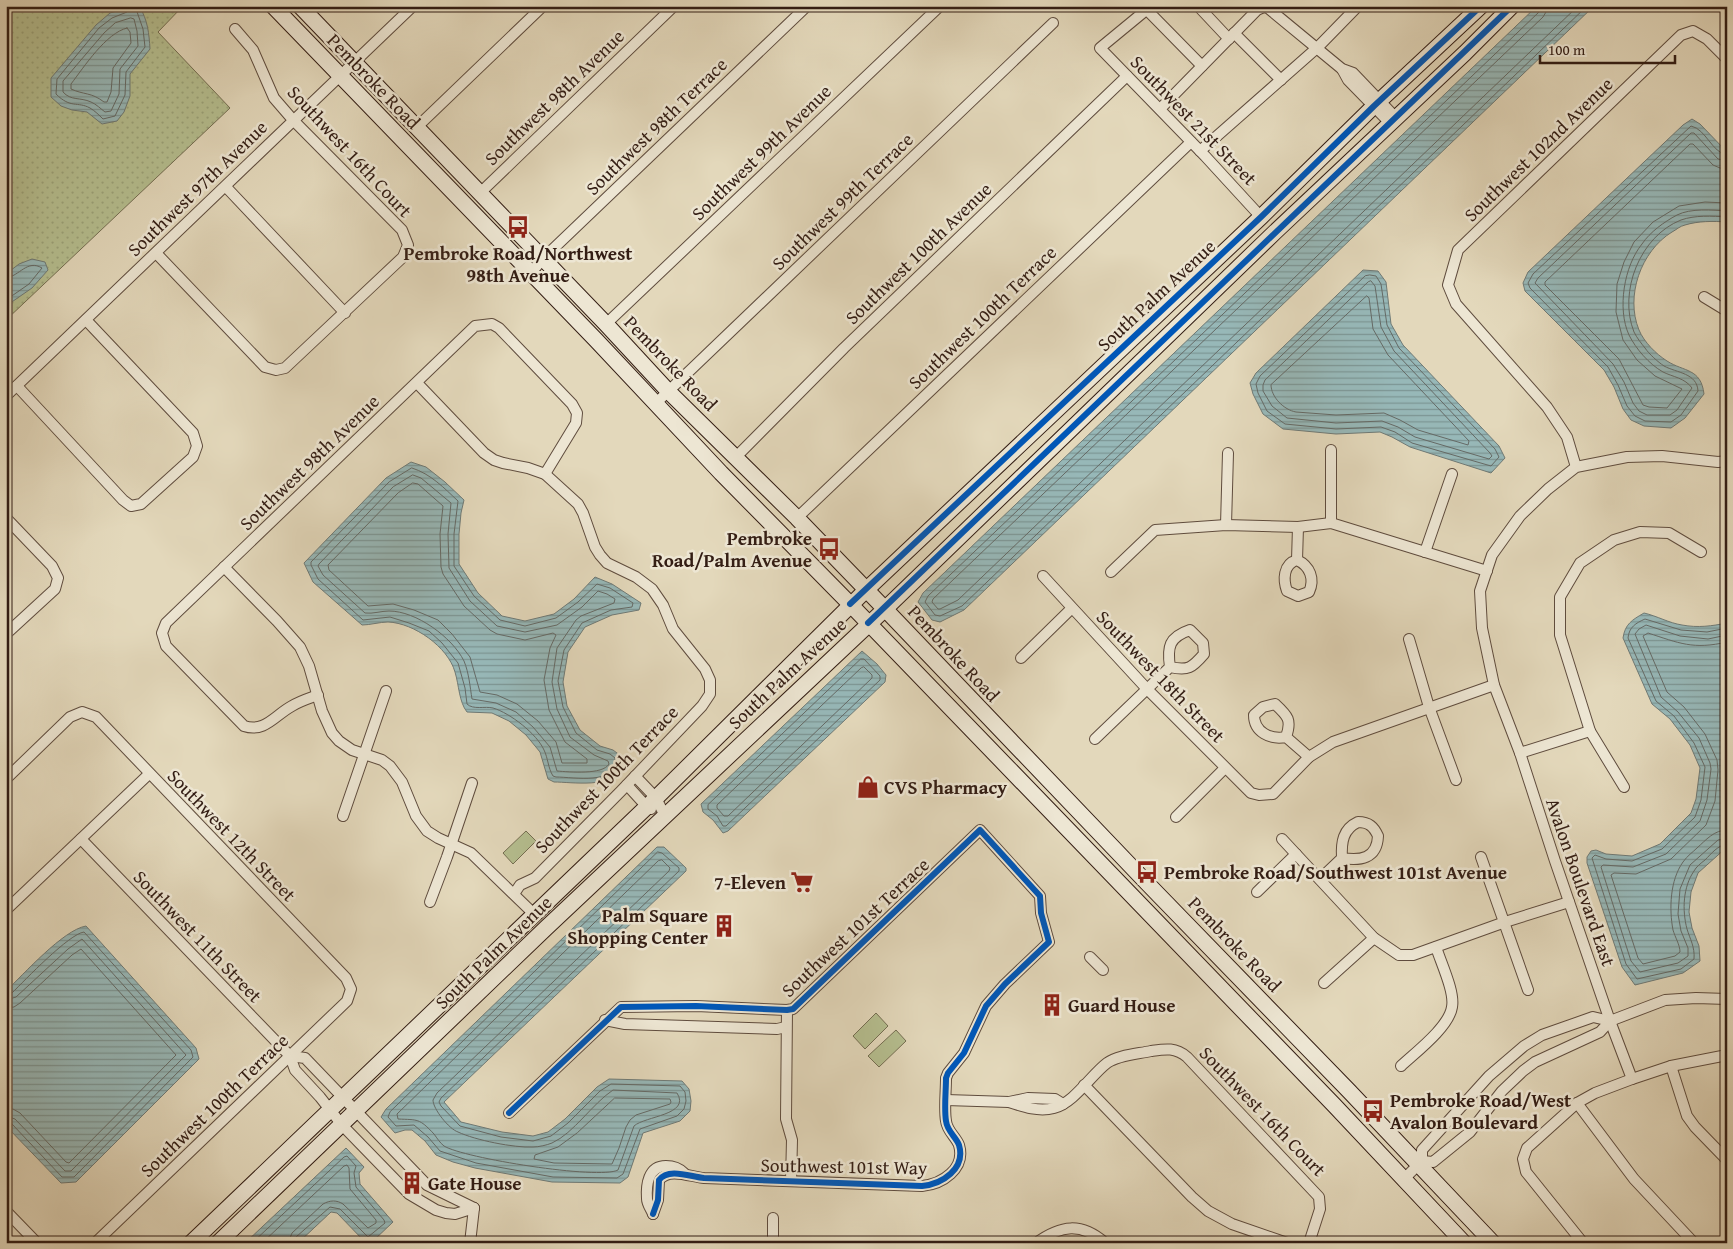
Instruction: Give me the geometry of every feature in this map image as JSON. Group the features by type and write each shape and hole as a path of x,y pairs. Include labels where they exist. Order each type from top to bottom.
{"main road":[{"name":"Pembroke Road","path":"273,6 596,340 655,404 1334,1104 1464,1243"},
{"name":"Pembroke Road","path":"300,6 668,391 797,518 1162,899 1420,1163 1493,1243"},
{"name":"South Palm Avenue","path":"191,1243 535,915 850,604 1261,217 1377,103 1481,6"},
{"name":"South Palm Avenue","path":"218,1243 868,623 885,609 1118,382 1512,6"}],"street":[{"name":"Southwest 97th Avenue","path":"6,396 413,6"},
{"path":"416,128 543,6"},
{"name":"Southwest 98th Avenue","path":"480,193 674,6"},
{"name":"Southwest 98th Terrace","path":"530,273 807,6"},
{"name":"Southwest 99th Avenue","path":"606,324 940,6"},
{"path":"1198,6 1262,61 1281,80"},
{"path":"1160,110 1257,10 1264,7 1268,8 1342,69 1348,80 1377,103 1393,121"},
{"path":"1149,8 1202,66"},
{"name":"Southwest 21st Street","path":"1149,8 1100,48 1261,217"},
{"path":"1200,151 1318,48 1351,9"},
{"name":"Southwest 99th Terrace","path":"655,404 1052,23"},
{"name":"Southwest 16th Court","path":"235,29 253,50 274,98 293,120 402,230 408,245 403,257 345,313"},
{"name":"Southwest 102nd Avenue","path":"1576,466 1567,437 1547,407 1456,304 1448,285 1458,250 1681,35 1693,32 1707,39 1727,59"},
{"name":"Southwest 100th Avenue","path":"734,458 844,348 1127,76"},
{"name":"Southwest 100th Terrace","path":"797,518 1191,142"},
{"path":"156,252 265,368 276,370 285,368 345,313 226,187"},
{"path":"1704,297 1727,311"},
{"path":"17,386 123,500 131,506 141,504 193,457 198,446 193,433 86,320"},
{"name":"Southwest 98th Avenue","path":"318,696 292,706 264,727 251,729 237,720 166,646 162,633 168,620 475,326 492,324 499,328 572,404 577,413 576,423 545,474"},
{"path":"417,383 494,460 545,474"},
{"path":"1331,450 1331,523"},
{"path":"1226,525 1228,453"},
{"path":"1590,731 1520,753 1494,685 1482,628 1480,591 1492,555 1520,516 1576,466 1627,457 1662,456 1718,462 1727,461"},
{"name":"Southwest 100th Terrace","path":"514,894 520,885 535,878 627,785 702,706 710,694 710,680 705,669 673,629 663,606 652,589 636,577 607,562 600,555 595,547 581,508 545,474"},
{"path":"1425,552 1452,474"},
{"path":"6,518 52,566 58,578 55,589 6,634"},
{"path":"1111,572 1155,530 1226,525 1298,527 1331,523 1487,571"},
{"path":"1297,560 1298,527"},
{"path":"1624,787 1590,731 1560,635 1560,597 1580,563 1614,540 1640,532 1669,534 1701,552"},
{"path":"224,567 300,647 309,666 322,711 332,733 345,746 382,760 390,766 402,782 416,816 427,831 471,853 535,915"},
{"name":"Southwest 18th Street","path":"1042,576 1147,689 1251,793 1259,795 1273,794 1310,757"},
{"path":"1021,658 1071,609"},
{"path":"1408,640 1429,707 1456,780"},
{"path":"1095,739 1170,667"},
{"path":"1286,737 1310,757 1333,742 1494,685"},
{"path":"343,816 386,691"},
{"name":"Southwest 12th Street","path":"6,778 70,717 82,712 96,717 346,978 351,989"},
{"name":"Avalon Boulevard East","path":"1520,753 1569,902 1632,1079"},
{"path":"1176,817 1225,768"},
{"path":"6,910 149,774"},
{"path":"635,776 651,802"},
{"path":"430,902 472,782"},
{"path":"627,785 651,802 665,816"},
{"name":"Southwest 101st Terrace","path":"509,1113 621,1006 793,1009 980,830 1040,896"},
{"name":"Southwest 11th Street","path":"81,839 290,1056 295,1070 342,1125 405,1190 417,1200 446,1214 455,1214 474,1208"},
{"path":"1282,839 1374,938 1399,955 1413,955 1505,922 1569,902"},
{"path":"1256,892 1296,854"},
{"path":"1481,857 1528,990"},
{"path":"1320,879 1342,858"},
{"name":"Southwest 101st Way","path":"686,1175 682,1171 668,1166 656,1168 651,1172 647,1201 653,1214 658,1200 659,1180 662,1176 672,1174 704,1178 922,1186 940,1182 953,1171 960,1152 955,1136 947,1124 946,1078 964,1053 986,1006 1005,984 1049,942 1041,913 1040,896"},
{"path":"1149,912 1162,899"},
{"path":"1324,983 1374,938"},
{"path":"1402,1066 1448,1019 1453,1006 1451,991 1436,947"},
{"path":"1090,956 1103,970"},
{"name":"Southwest 100th Terrace","path":"95,1243 347,1001 351,989"},
{"path":"1404,1179 1420,1163 1422,1150 1489,1076 1524,1046 1542,1035 1593,1017 1610,1020 1665,1000 1727,999"},
{"name":"Southwest 101st Terrace","path":"605,1020 625,1024 777,1029 786,1028 787,1010"},
{"path":"1420,1163 1433,1162 1470,1132 1502,1091 1526,1068 1600,1032 1610,1020"},
{"path":"786,1028 786,1119 792,1140 791,1181"},
{"name":"Southwest 16th Court","path":"1084,1085 1107,1063 1115,1059 1162,1049 1176,1049 1187,1057 1320,1197 1320,1209 1310,1243"},
{"path":"1515,1053 1526,1068"},
{"name":"Southwest 11th Street","path":"290,1056 305,1058 427,1184 474,1208"},
{"path":"1583,1243 1526,1172 1523,1158 1527,1148 1577,1103 1595,1093 1670,1066 1722,1056 1727,1057"},
{"path":"1670,1066 1687,1116 1727,1160"},
{"path":"946,1100 1009,1102 1027,1108 1055,1108 1063,1104 1084,1085 1192,1197 1208,1211 1232,1224 1287,1243"},
{"path":"1577,1103 1634,1179 1694,1243"},
{"path":"417,1200 427,1184"},
{"path":"470,1243 474,1208"},
{"path":"6,1211 37,1243"},
{"path":"773,1218 773,1243"},
{"path":"1036,1243 1051,1232 1070,1227 1095,1234 1105,1243"}],"green space":[{"path":"6,6 183,6 158,32 230,108 6,320"},
{"path":"526,831 536,841 513,864 503,853"},
{"path":"876,1013 888,1026 865,1049 853,1036"},
{"path":"896,1030 906,1041 879,1067 868,1056"}],"water":[{"path":"139,6 146,22 150,49 130,74 130,96 124,112 117,121 102,124 87,112 61,106 51,97 51,78 96,25 110,13"},
{"path":"1537,6 1594,6 964,610 940,622 932,620 918,602 923,593"},
{"path":"1692,119 1700,124 1727,152 1727,222 1711,221 1690,224 1672,232 1661,240 1644,262 1635,289 1634,303 1635,317 1639,330 1647,343 1673,365 1695,375 1699,379 1704,394 1685,418 1671,428 1644,426 1631,420 1623,409 1614,387 1604,370 1525,291 1523,283 1528,272 1683,125"},
{"path":"32,259 45,262 48,270 32,288 6,306 6,274 19,264"},
{"path":"1363,270 1378,271 1386,282 1391,324 1403,345 1499,446 1505,458 1491,473 1410,447 1380,432 1336,434 1283,429 1263,414 1250,383 1256,373"},
{"path":"411,462 426,467 464,500 459,534 459,564 478,593 502,616 525,621 554,614 574,599 595,577 612,584 641,603 639,610 612,615 585,627 568,652 563,682 567,706 580,730 600,746 613,750 621,756 620,768 616,775 601,782 591,783 554,782 548,779 540,752 526,735 509,721 492,713 467,712 459,693 455,672 438,645 419,632 398,623 385,622 362,625 313,582 304,563 386,478"},
{"path":"1644,613 1672,623 1688,626 1727,623 1727,847 1698,873 1691,892 1689,912 1692,928 1699,946 1700,961 1683,973 1635,985 1622,967 1587,863 1587,857 1591,851 1596,850 1606,854 1632,856 1660,844 1691,813 1696,799 1700,768 1690,745 1670,719 1652,704 1623,638 1625,629 1630,623"},
{"path":"862,651 886,675 885,682 728,831 723,833 713,820 703,812 701,804"},
{"path":"657,847 664,847 686,868 686,871 444,1102 461,1122 502,1132 533,1136 548,1132 565,1119 597,1087 609,1079 682,1081 689,1089 690,1111 680,1121 643,1133 628,1177 620,1183 552,1182 475,1168 436,1155 425,1141 412,1130 395,1133 381,1117 386,1109"},
{"path":"86,926 196,1048 199,1059 76,1182 61,1183 6,1126 6,991 66,935"},
{"path":"346,1148 364,1167 359,1173 360,1184 393,1222 372,1242 365,1242 337,1213 331,1212 298,1243 245,1243"}],"cycle path":[{"path":"850,604 1261,217 1374,106 1481,6"},
{"path":"868,623 1512,6"},
{"path":"509,1113 621,1007 696,1006 793,1009 980,830 1040,896 1041,913 1049,942 1005,984 986,1006 964,1053 948,1073 946,1078 945,1116 948,1128 959,1145 960,1154 956,1168 951,1174 930,1185 922,1186 704,1178 674,1173 663,1176 659,1180 658,1200 653,1214"}],"place":[{"name":"Pembroke Road/Northwest 98th Avenue","path":"518,227"},
{"name":"Pembroke Road/Palm Avenue","path":"829,549"},
{"name":"CVS Pharmacy","path":"868,787"},
{"name":"Pembroke Road/Southwest 101st Avenue","path":"1147,872"},
{"name":"7-Eleven","path":"802,882"},
{"name":"Palm Square Shopping Center","path":"724,926"},
{"name":"Guard House","path":"1052,1005"},
{"name":"Pembroke Road/West Avalon Boulevard","path":"1373,1111"},
{"name":"Gate House","path":"412,1183"}]}
